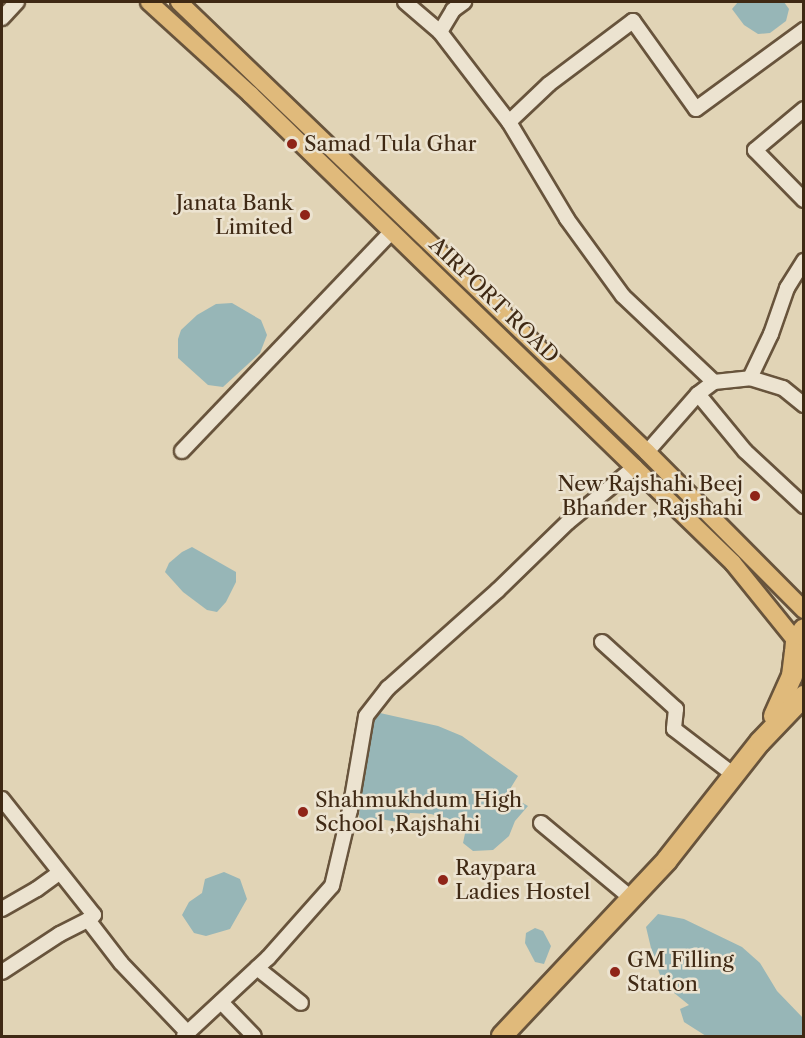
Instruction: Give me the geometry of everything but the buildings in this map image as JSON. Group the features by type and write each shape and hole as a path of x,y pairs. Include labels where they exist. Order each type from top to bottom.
{"highway":[{"path":"760,742 785,696 800,648"},
{"path":"502,1036 667,860 760,742 804,696"}],"main road":[{"name":"AIRPORT ROAD","path":"149,2 392,231 733,563 800,648"},
{"name":"AIRPORT ROAD","path":"179,2 647,453 804,610"}],"street":[{"path":"2,18 17,2"},
{"path":"405,2 440,32 509,122 567,219 622,296 714,382"},
{"path":"440,32 453,10 464,2"},
{"path":"509,122 549,84 633,21 696,109 804,30"},
{"path":"804,109 755,150 804,200"},
{"path":"182,451 392,231"},
{"path":"750,378 771,334 787,288 804,261"},
{"path":"647,453 698,394 714,382 750,378 783,388 804,405"},
{"path":"698,394 745,451 804,506"},
{"path":"88,920 121,963 186,1035 257,968 332,886 350,810 366,716 388,688 497,591 568,522 635,467"},
{"path":"602,642 676,709 674,729 734,775"},
{"path":"2,799 94,915 2,972"},
{"path":"541,823 632,898"},
{"path":"2,909 59,873"},
{"path":"257,968 300,1003"},
{"path":"221,1002 254,1036"}],"water":[{"path":"738,2 784,2 789,9 786,21 770,33 758,34 744,25 732,9"},
{"path":"232,303 261,320 267,335 260,353 223,387 208,385 178,358 178,339 181,330 197,315 216,304"},
{"path":"192,547 236,572 236,582 226,602 217,612 207,610 183,592 165,572 169,563"},
{"path":"380,713 438,726 462,736 518,776 507,794 528,806 515,821 509,836 493,850 473,851 463,843 467,824 431,814 410,813 405,823 379,819 359,822 360,788 372,723"},
{"path":"224,872 240,879 247,899 230,929 206,936 194,933 182,915 189,902 202,893 205,879"},
{"path":"658,914 684,919 742,947 760,963 777,991 803,1018 803,1036 706,1036 684,1022 680,1009 689,1005 673,992 660,975 651,948 646,927"},
{"path":"535,928 543,931 551,946 544,964 535,962 525,943 526,933"}],"place":[{"name":"Samad Tula Ghar","path":"292,144"},
{"name":"Janata Bank Limited","path":"305,215"},
{"name":"New Rajshahi Beej Bhander ,Rajshahi","path":"755,496"},
{"name":"Shahmukhdum High School ,Rajshahi","path":"303,812"},
{"name":"Raypara Ladies Hostel","path":"443,880"},
{"name":"GM Filling Station","path":"615,972"}]}
